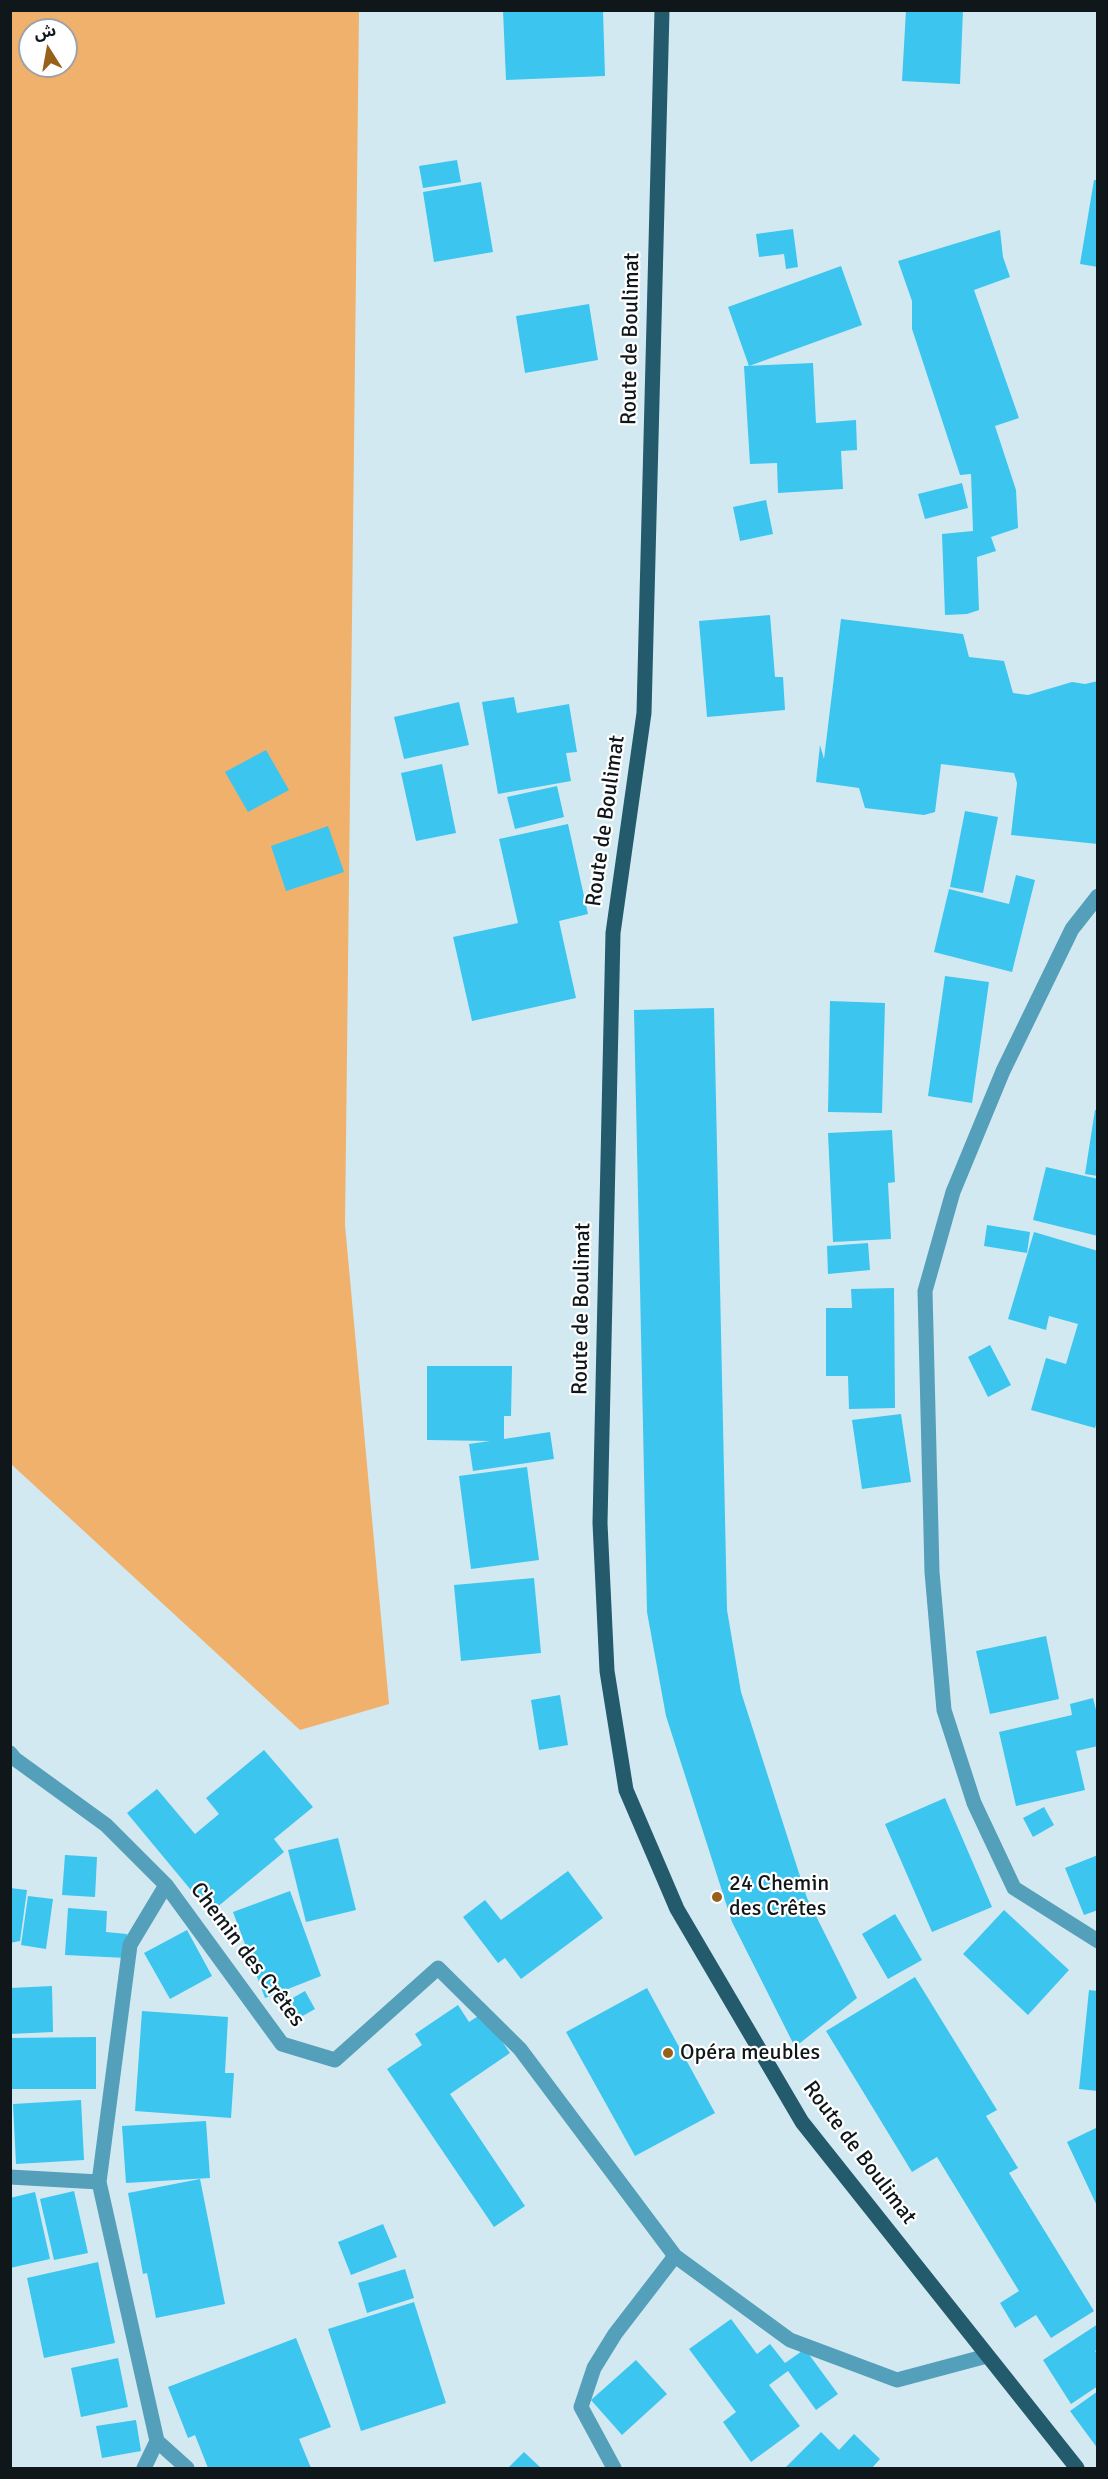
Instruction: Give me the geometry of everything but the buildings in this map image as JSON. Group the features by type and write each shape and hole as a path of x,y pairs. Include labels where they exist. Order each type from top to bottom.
{"main road":[{"name":"Route de Boulimat","path":"662,10 644,713 613,933 600,1523 607,1671 626,1790 677,1909 802,2122 1077,2469"}],"street":[{"path":"1098,896 1072,929 1003,1071 953,1192 925,1291 932,1572 944,1710 974,1803 1014,1888 1098,1941"},
{"path":"10,1753 106,1825 166,1885"},
{"name":"Chemin des Crêtes","path":"157,2441 99,2182 130,1945 166,1885 282,2044 334,2060 438,1968 520,2049 675,2256 790,2340 897,2380 987,2356"},
{"path":"10,2177 99,2182"},
{"path":"614,2469 581,2407 594,2368 615,2334 675,2256"},
{"path":"144,2469 157,2441 187,2469"}],"shaded area":[{"path":"10,11 359,11 345,1225 389,1704 300,1730 11,1464"}],"place":[{"name":"24 Chemin des Crêtes","path":"717,1897"},
{"name":"Opéra meubles","path":"668,2053"}]}
